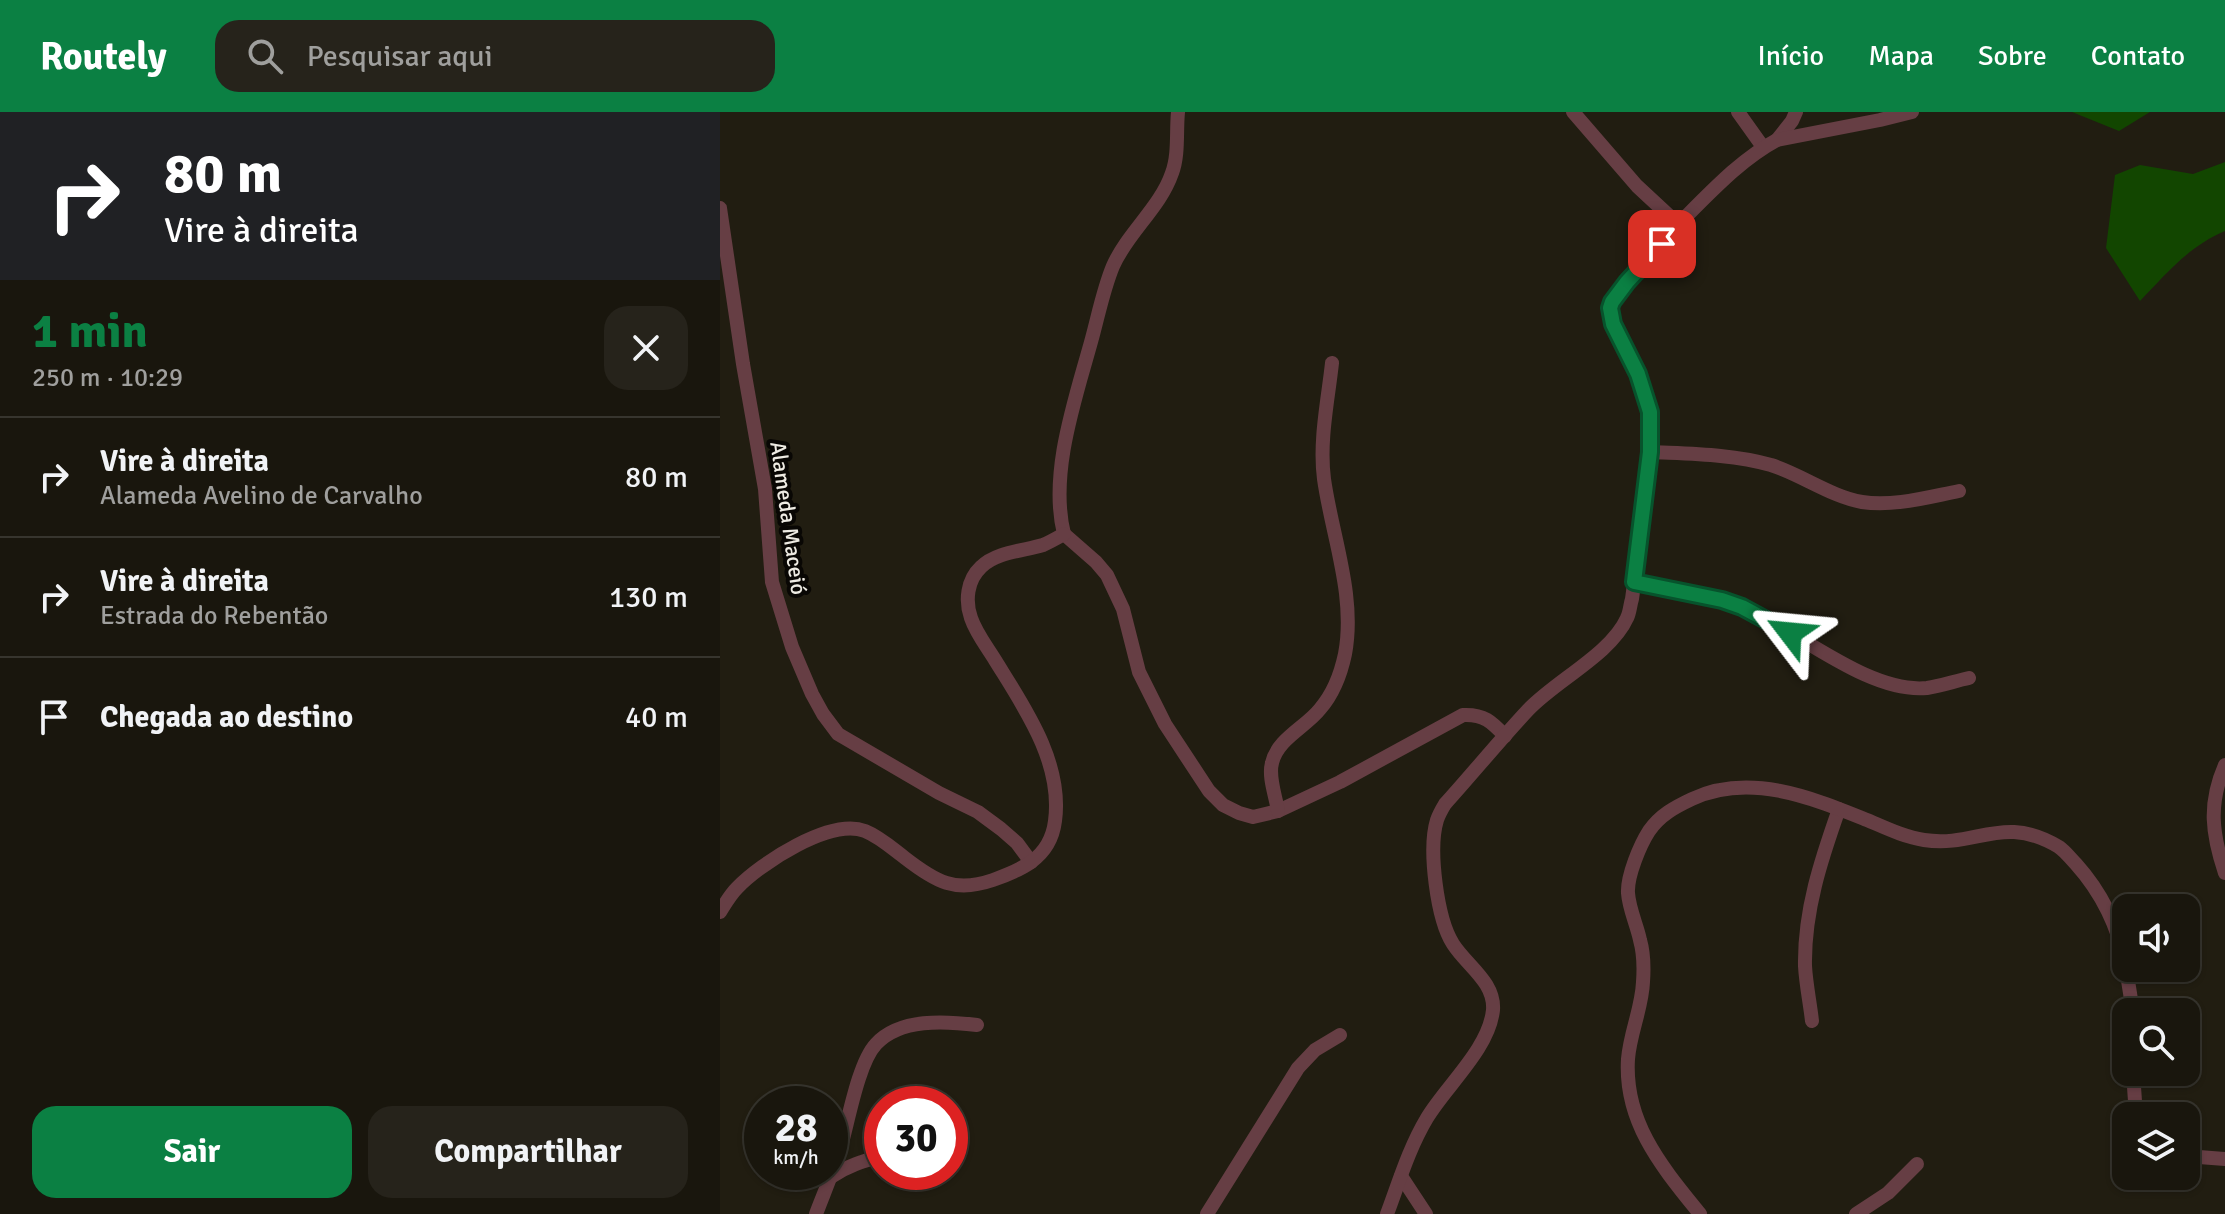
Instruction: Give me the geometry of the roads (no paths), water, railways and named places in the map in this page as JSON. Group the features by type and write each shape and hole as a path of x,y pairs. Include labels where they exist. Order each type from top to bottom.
{"street":[{"path":"1178,112 1172,173 1158,200 1114,263 1061,466 1060,518 1064,534 1107,575 1123,609 1139,672 1154,706 1209,791 1223,805 1253,817 1278,811 1340,782 1463,715 1481,716 1491,721 1505,736"},
{"path":"1573,112 1637,186 1679,225"},
{"path":"1738,112 1770,144"},
{"path":"1387,1214 1426,1120 1476,1051 1491,1021 1493,1002 1487,985 1459,952 1444,926 1433,839 1437,818 1445,804 1505,736 1546,693 1595,655 1627,618 1650,452 1650,412 1646,394 1611,316 1612,302 1679,225 1718,185 1770,144 1792,121 1796,112"},
{"path":"1770,144 1912,112"},
{"name":"Alameda Maceió","path":"720,208 765,489 772,582 792,647 812,694 838,734 928,787 978,812 1017,843 1031,862"},
{"path":"1278,811 1271,767 1273,759 1277,749 1321,709 1330,694 1338,676 1348,631 1345,589 1323,476 1332,363"},
{"path":"1650,452 1739,457 1773,466 1863,503 1894,502 1959,491"},
{"path":"720,912 739,885 793,847 813,836 830,832 863,830 936,880 964,887 1009,874 1031,862 1044,848 1054,826 1056,808 1050,767 1029,717 971,620 967,596 974,577 990,561 1045,544 1064,534"},
{"path":"1634,582 1742,607 1852,669 1898,686 1925,688 1969,678"},
{"path":"2225,765 2213,798 2213,820 2225,873"},
{"path":"1700,1214 1651,1151 1634,1111 1628,1059 1643,988 1644,957 1628,896 1628,882 1648,833 1659,818 1670,810 1703,794 1723,789 1782,790 1839,809 1890,831 1926,840 1942,841 2009,830 2027,832 2063,849 2095,887 2112,918"},
{"path":"1812,1021 1805,967 1808,914 1839,809"},
{"path":"848,1120 869,1054 886,1035 931,1022 977,1025"},
{"path":"1207,1214 1298,1068 1315,1050 1340,1035"},
{"path":"2200,1157 2225,1159"},
{"path":"1856,1214 1888,1193 1917,1164"},
{"path":"1401,1176 1426,1214"},
{"path":"816,1214 826,1190"}]}
